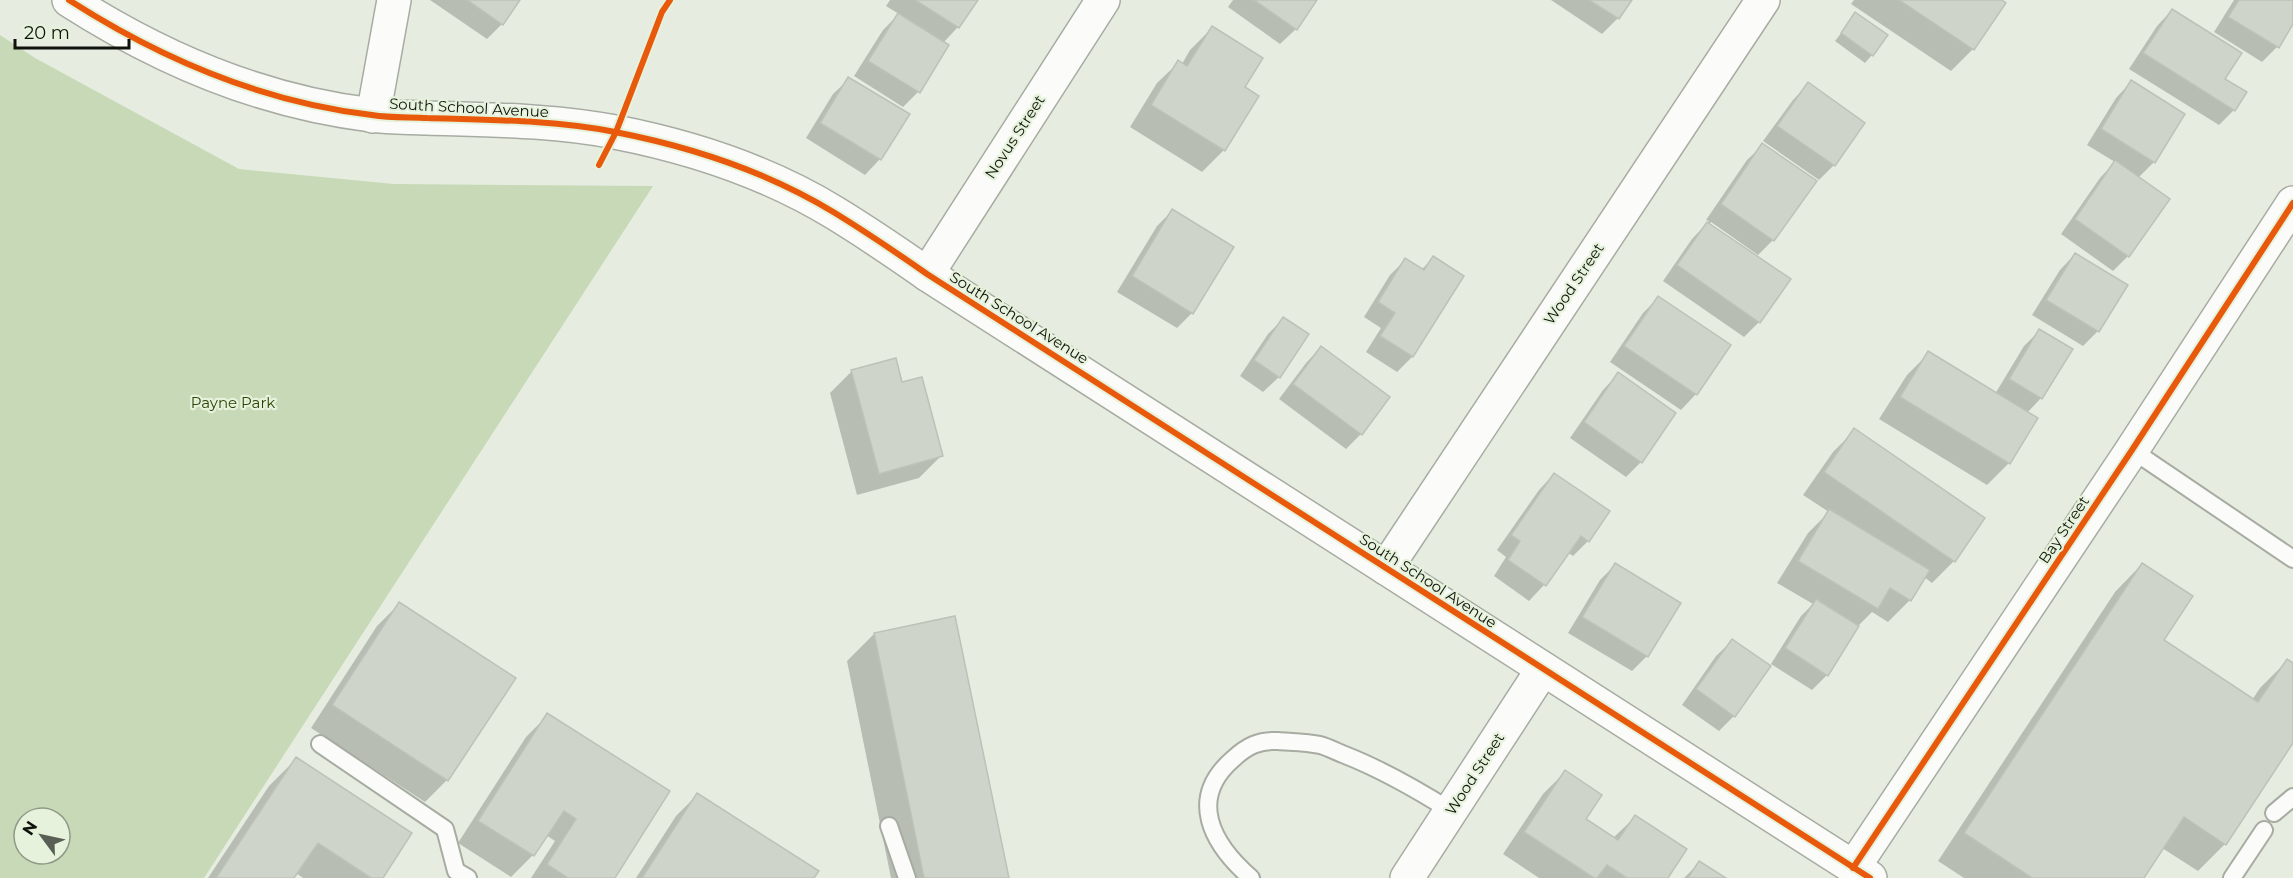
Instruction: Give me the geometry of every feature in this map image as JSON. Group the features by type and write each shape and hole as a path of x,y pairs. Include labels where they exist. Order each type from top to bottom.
{"street":[{"name":"South School Avenue","path":"69,0 167,56 243,88 372,116 570,124 616,132 701,153 741,167 834,212 927,274 1861,873"},
{"path":"372,116 394,0"},
{"name":"Novus Street","path":"927,274 1103,0"},
{"name":"Wood Street","path":"1386,568 1762,0"},
{"name":"Bay Street","path":"1861,873 2293,203"},
{"name":"Wood Street","path":"1407,878 1543,669"}],"lane":[{"path":"2132,450 2293,560"},
{"path":"1251,878 1238,867 1223,848 1210,825 1208,805 1213,782 1229,762 1248,745 1275,741 1320,745 1407,783 1451,811"},
{"path":"320,744 444,829 456,871 468,878"},
{"path":"2274,813 2293,797"},
{"path":"889,826 907,878"},
{"path":"2232,878 2264,830"}],"green space":[{"name":"Payne Park","path":"0,35 35,58 239,169 394,184 653,186 204,878 0,878"}],"building":[{"path":"467,0 520,0 503,25"},
{"path":"915,0 978,0 959,28"},
{"path":"1254,0 1317,0 1297,30"},
{"path":"1589,0 1632,0 1619,19"},
{"path":"1899,0 2002,0 2006,3 1974,50"},
{"path":"2239,0 2293,0 2293,24 2279,48 2228,17"},
{"path":"2172,9 2242,53 2225,79 2247,92 2235,111 2143,53"},
{"path":"1855,12 1888,35 1873,56 1841,33"},
{"path":"898,13 949,45 920,93 868,61"},
{"path":"1212,26 1263,58 1245,87 1259,96 1225,151 1151,105 1178,60 1187,66"},
{"path":"848,77 910,114 881,160 820,123"},
{"path":"2131,80 2185,114 2155,163 2101,129"},
{"path":"1808,82 1865,123 1835,166 1777,126"},
{"path":"1762,143 1817,181 1774,241 1721,204"},
{"path":"2115,160 2170,199 2129,257 2075,219"},
{"path":"1172,209 1234,247 1193,314 1132,276"},
{"path":"1707,222 1791,279 1760,323 1677,265"},
{"path":"2075,253 2128,285 2099,332 2046,300"},
{"path":"1433,256 1464,276 1413,357 1380,336 1395,313 1378,302 1405,258 1424,270"},
{"path":"1658,296 1731,345 1697,395 1624,346"},
{"path":"1283,317 1309,334 1280,378 1254,360"},
{"path":"2039,329 2073,349 2042,399 2009,379"},
{"path":"1321,346 1390,397 1362,435 1293,384"},
{"path":"1928,351 2038,418 2010,464 1900,397"},
{"path":"896,358 902,382 922,377 943,456 879,474 851,370"},
{"path":"1618,372 1676,413 1642,463 1584,422"},
{"path":"1854,428 1985,518 1955,562 1824,472"},
{"path":"1554,473 1610,511 1589,542 1581,536 1546,586 1508,560 1520,541 1511,535"},
{"path":"1829,509 1930,570 1911,601 1890,588 1878,609 1798,561"},
{"path":"1615,563 1681,603 1648,657 1582,617"},
{"path":"2142,563 2193,596 2164,640 2258,702 2287,659 2293,663 2293,743 2226,845 2184,817 2144,878 2032,878 1964,833"},
{"path":"1816,599 1859,626 1828,676 1785,648"},
{"path":"399,602 516,678 448,781 332,705"},
{"path":"955,616 1009,878 924,878 874,633"},
{"path":"1732,639 1771,666 1735,717 1696,689"},
{"path":"547,713 670,791 615,878 568,878 547,864 576,819 564,811 534,856 478,821"},
{"path":"296,757 412,833 383,878 371,878 318,843 294,878 216,878"},
{"path":"1565,770 1602,795 1586,819 1618,840 1635,815 1687,849 1668,878 1627,878 1607,865 1597,878 1594,878 1524,832"},
{"path":"697,793 819,871 814,878 642,878"},
{"path":"1699,861 1726,878 1688,878"}],"cycle path":[{"path":"69,0 176,59 214,75 291,100 379,116 498,120 592,128 644,138 701,153 783,185 835,213 1870,878"},
{"path":"599,165 616,132 662,12 670,0"},
{"path":"1853,868 2132,450 2293,203"}]}
